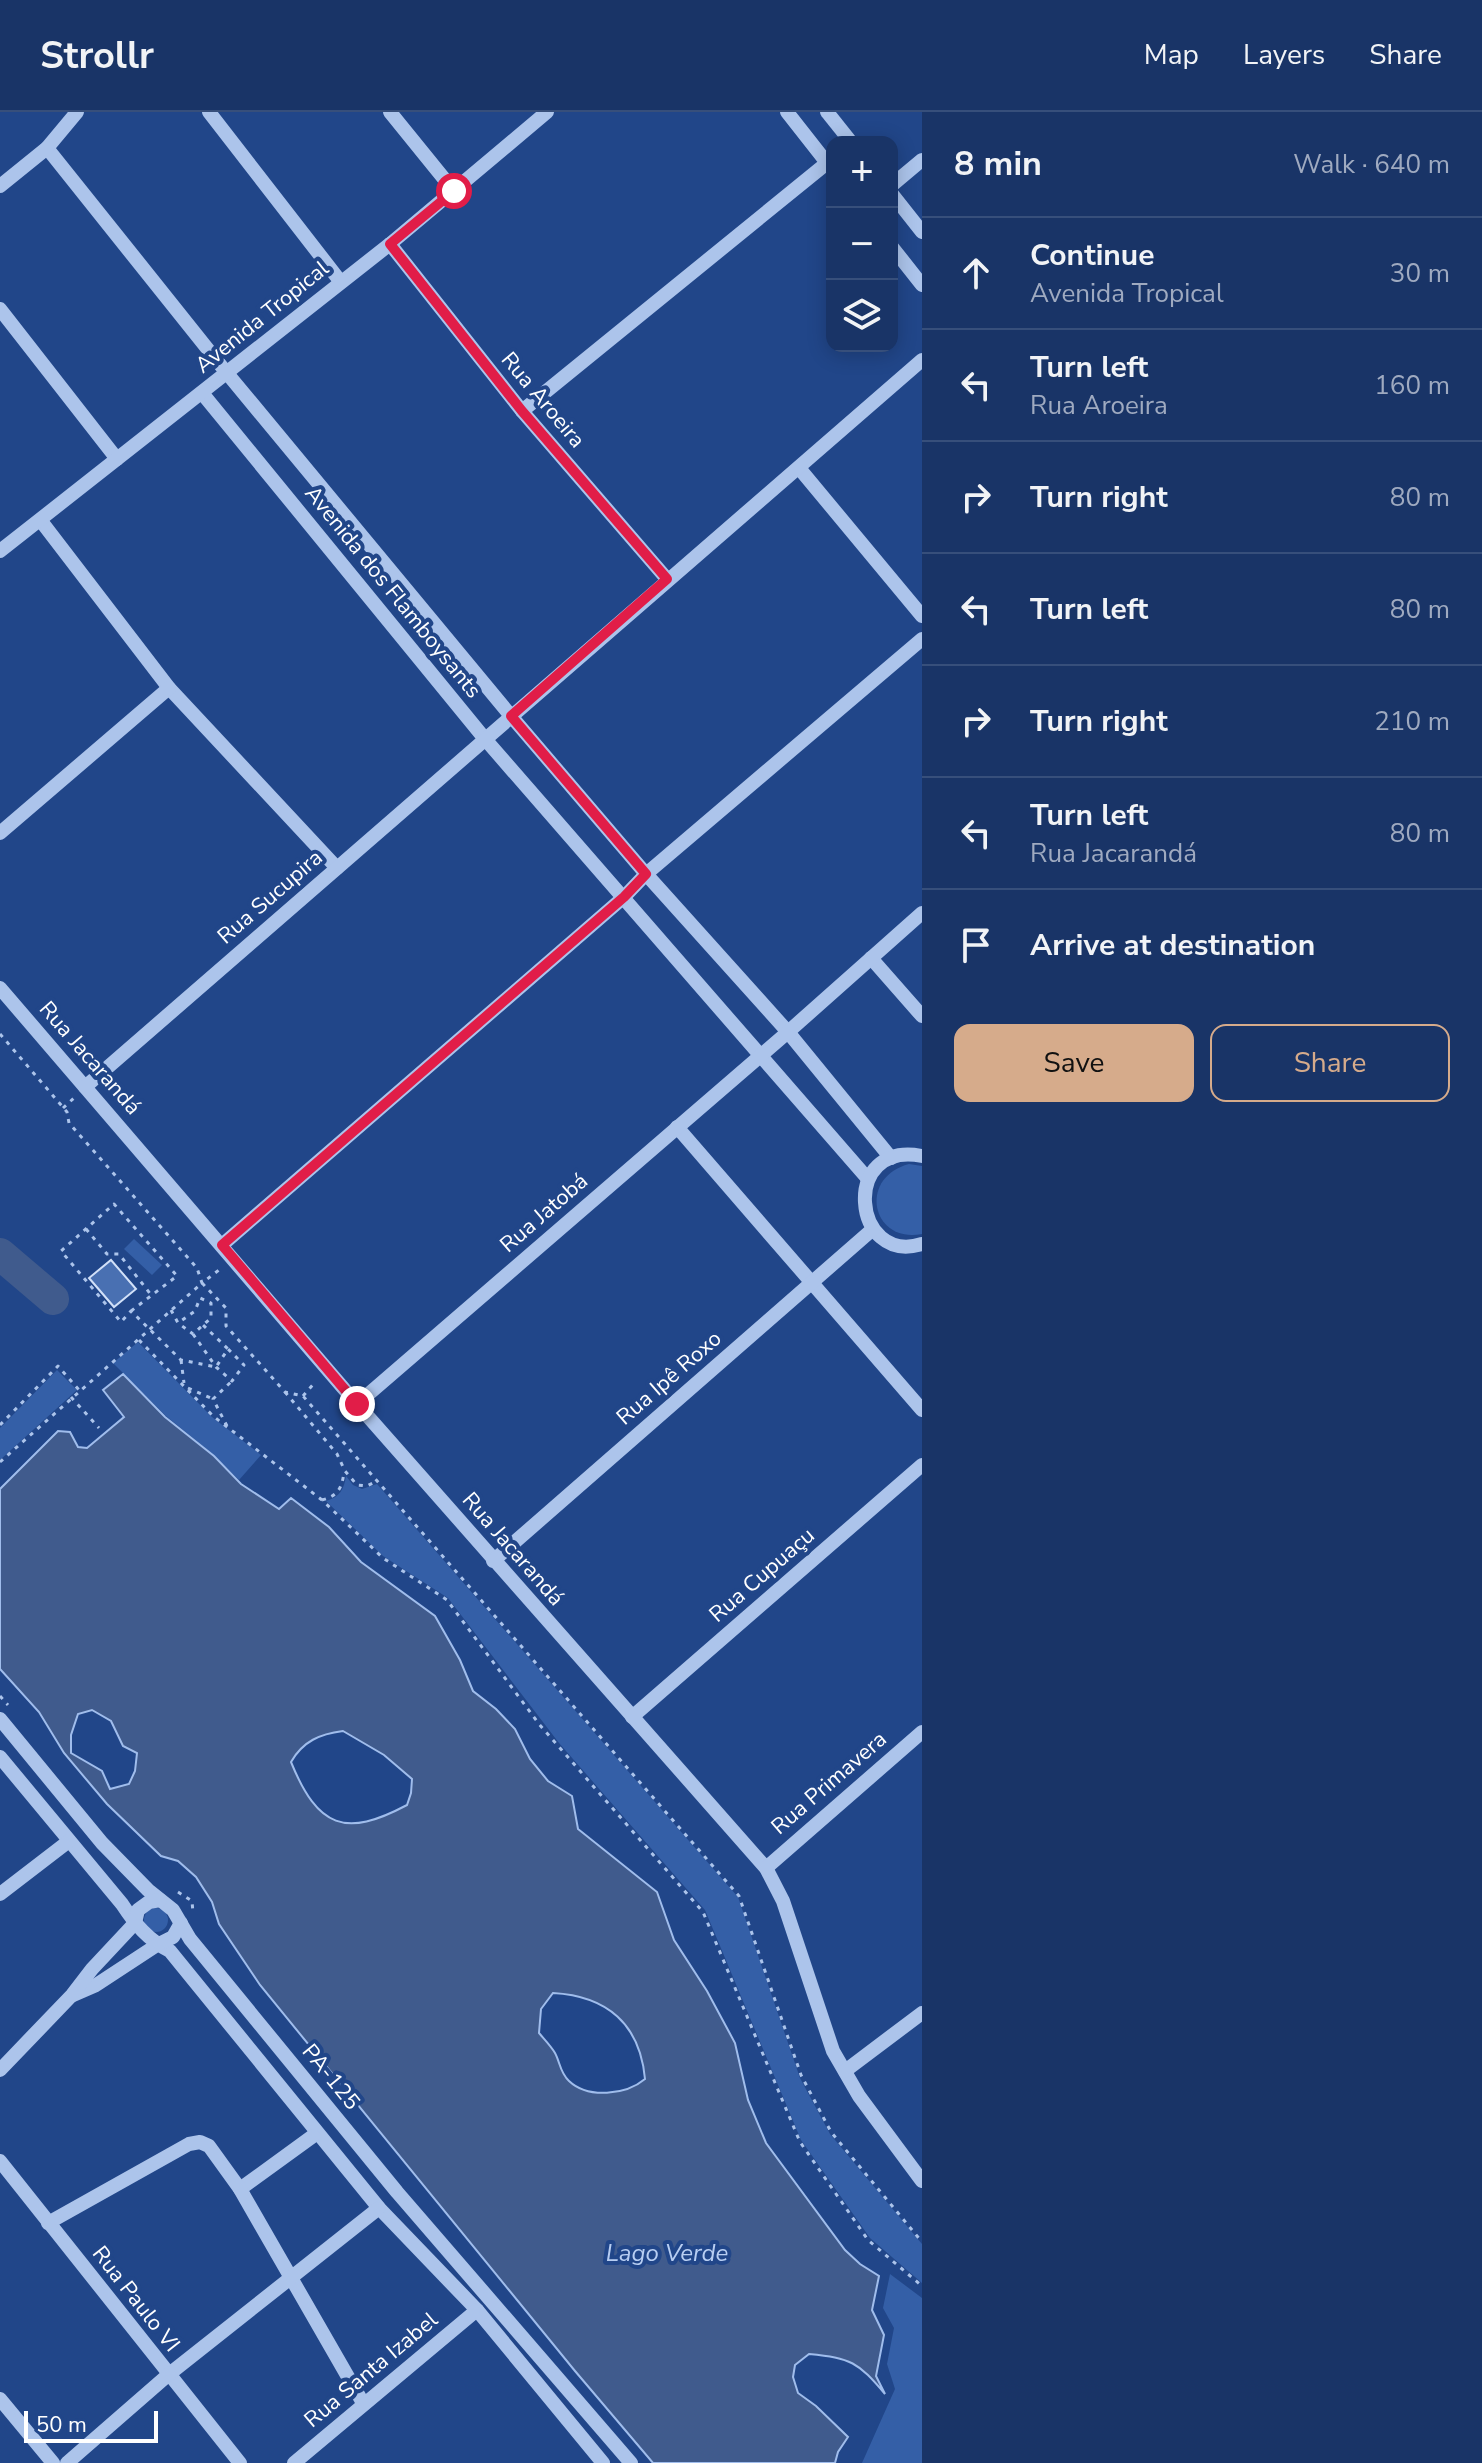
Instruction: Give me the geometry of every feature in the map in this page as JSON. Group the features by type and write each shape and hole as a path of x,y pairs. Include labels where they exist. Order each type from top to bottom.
{"street":[{"path":"0,186 47,148 77,112"},
{"path":"209,112 340,281"},
{"path":"390,112 454,191"},
{"name":"Avenida Tropical","path":"1,549 41,521 390,244 547,112"},
{"path":"787,112 826,162"},
{"path":"827,112 846,136"},
{"name":"Avenida dos Flamboysants","path":"47,148 226,372 511,716 646,874 788,1032 891,1158"},
{"path":"898,180 922,160"},
{"path":"522,411 826,168"},
{"path":"898,202 922,232"},
{"name":"Rua Aroeira","path":"390,244 522,411 667,579"},
{"path":"898,255 922,285"},
{"path":"0,309 117,459"},
{"name":"Rua Sucupira","path":"85,1087 922,360"},
{"name":"Avenida dos Flamboysants","path":"202,393 485,739 868,1179"},
{"path":"799,468 922,616"},
{"path":"41,521 169,688 337,868"},
{"path":"222,1245 624,897 646,874 922,639"},
{"path":"0,833 169,688"},
{"path":"788,1032 922,913"},
{"path":"871,958 922,1016"},
{"name":"Rua Jacarandá","path":"0,988 493,1561 766,1868 783,1901 833,2051 859,2096 922,2181"},
{"name":"Rua Jatobá","path":"357,1404 788,1032"},
{"path":"677,1127 922,1410"},
{"path":"922,1156 909,1154 891,1158 878,1166 868,1179 863,1196 865,1214 873,1229 885,1240 900,1245 922,1244"},
{"name":"Rua Ipê Roxo","path":"493,1561 873,1229"},
{"name":"Rua Cupuaçu","path":"632,1717 922,1465"},
{"name":"PA-125","path":"0,1719 102,1843 164,1896 186,1922 190,1939 397,2192 631,2463"},
{"name":"Rua Primavera","path":"766,1868 922,1732"},
{"name":"PA-125","path":"0,1757 135,1923 157,1945 170,1951 379,2208 477,2310 600,2462"},
{"path":"0,1894 69,1841"},
{"path":"0,2070 135,1923 138,1910 164,1896"},
{"path":"72,1995 96,1985 173,1937 186,1922"},
{"path":"845,2071 922,2013"},
{"path":"240,2189 313,2136"},
{"path":"48,2223 189,2144 200,2142 209,2146 240,2189 363,2403"},
{"name":"Rua Paulo VI","path":"0,2161 240,2463"},
{"path":"67,2463 168,2375 379,2208"},
{"name":"Rua Santa Izabel","path":"294,2463 477,2310"},
{"path":"0,2399 53,2463"}],"path":[{"path":"0,1034 67,1112 69,1123 197,1268 202,1283 226,1308 226,1326 337,1454 345,1471 357,1485 367,1486 378,1481"},
{"path":"114,1204 177,1276 121,1322 61,1251 86,1229 114,1204"},
{"path":"86,1229 107,1254 119,1254 152,1296"},
{"path":"0,1462 202,1283 235,1259"},
{"path":"178,1323 195,1311 200,1298 211,1303 211,1318 193,1334"},
{"path":"171,1310 178,1323 193,1334 216,1367 232,1381"},
{"path":"131,1311 181,1360 216,1367"},
{"path":"203,1325 244,1365 213,1399"},
{"path":"138,1340 228,1427 322,1500 383,1558 447,1600 539,1724 703,1912 800,2142 868,2240 922,2286"},
{"path":"216,1367 228,1349"},
{"path":"181,1360 184,1387"},
{"path":"0,1425 58,1366 79,1390"},
{"path":"303,1396 327,1369"},
{"path":"184,1387 213,1399 228,1427"},
{"path":"285,1392 303,1396 739,1896 808,2089 831,2132 922,2242"},
{"path":"71,1397 99,1428"},
{"path":"322,1500 335,1496 339,1491 345,1471"},
{"path":"0,1696 15,1713"},
{"path":"164,1896 178,1892 192,1901 186,1922"}],"shaded area":[{"path":"909,1164 922,1166 922,1234 905,1234 892,1229 882,1220 877,1208 877,1195 882,1182 893,1171"},
{"path":"134,1239 162,1265 152,1275 124,1249"},
{"path":"138,1342 212,1417 261,1455 239,1480 166,1416 113,1363"},
{"path":"57,1370 77,1390 0,1460 0,1428"},
{"path":"346,1476 353,1485 362,1489 377,1484 738,1897 800,2078 830,2134 922,2244 922,2283 870,2238 801,2140 705,1910 559,1743 448,1598 383,1556 326,1501 340,1492"},
{"path":"156,1908 165,1911 168,1920 165,1929 156,1932 147,1929 144,1920 147,1911"},
{"path":"890,2274 922,2298 922,2463 862,2463 895,2389 887,2364 894,2328 883,2308"}],"water":[{"name":"Lago Verde","path":"123,1374 165,1417 214,1456 241,1484 279,1509 291,1498 329,1527 361,1562 435,1616 460,1660 473,1691 515,1729 530,1759 548,1781 572,1796 578,1829 657,1892 674,1940 707,1991 735,2043 748,2100 766,2143 845,2250 879,2276 872,2310 884,2335 876,2376 885,2394 860,2368 835,2357 809,2354 795,2365 793,2377 798,2393 848,2437 835,2463 653,2463 260,1985 219,1924 212,1902 196,1877 178,1861 161,1856 107,1804 64,1753 39,1712 0,1669 0,1489 58,1431 70,1432 78,1447 87,1448 124,1417 103,1390","holes":["92,1710 111,1721 123,1746 137,1753 135,1771 129,1784 110,1789 102,1771 71,1753 71,1735 78,1714","343,1731 384,1755 412,1779 407,1805 367,1821 350,1823 336,1821 323,1813 301,1784 291,1762 307,1744","553,1993 572,1995 605,2007 628,2028 642,2060 645,2079 628,2089 607,2093 577,2087 566,2078 555,2053 539,2033 541,2009"]}],"building":[{"path":"111,1260 136,1289 114,1307 89,1278"}],"waterway":[{"path":"0,1254 53,1299"}],"route":[{"path":"357,1404 222,1245 624,897 646,874 511,716 667,579 522,411 390,244 454,191"}]}
